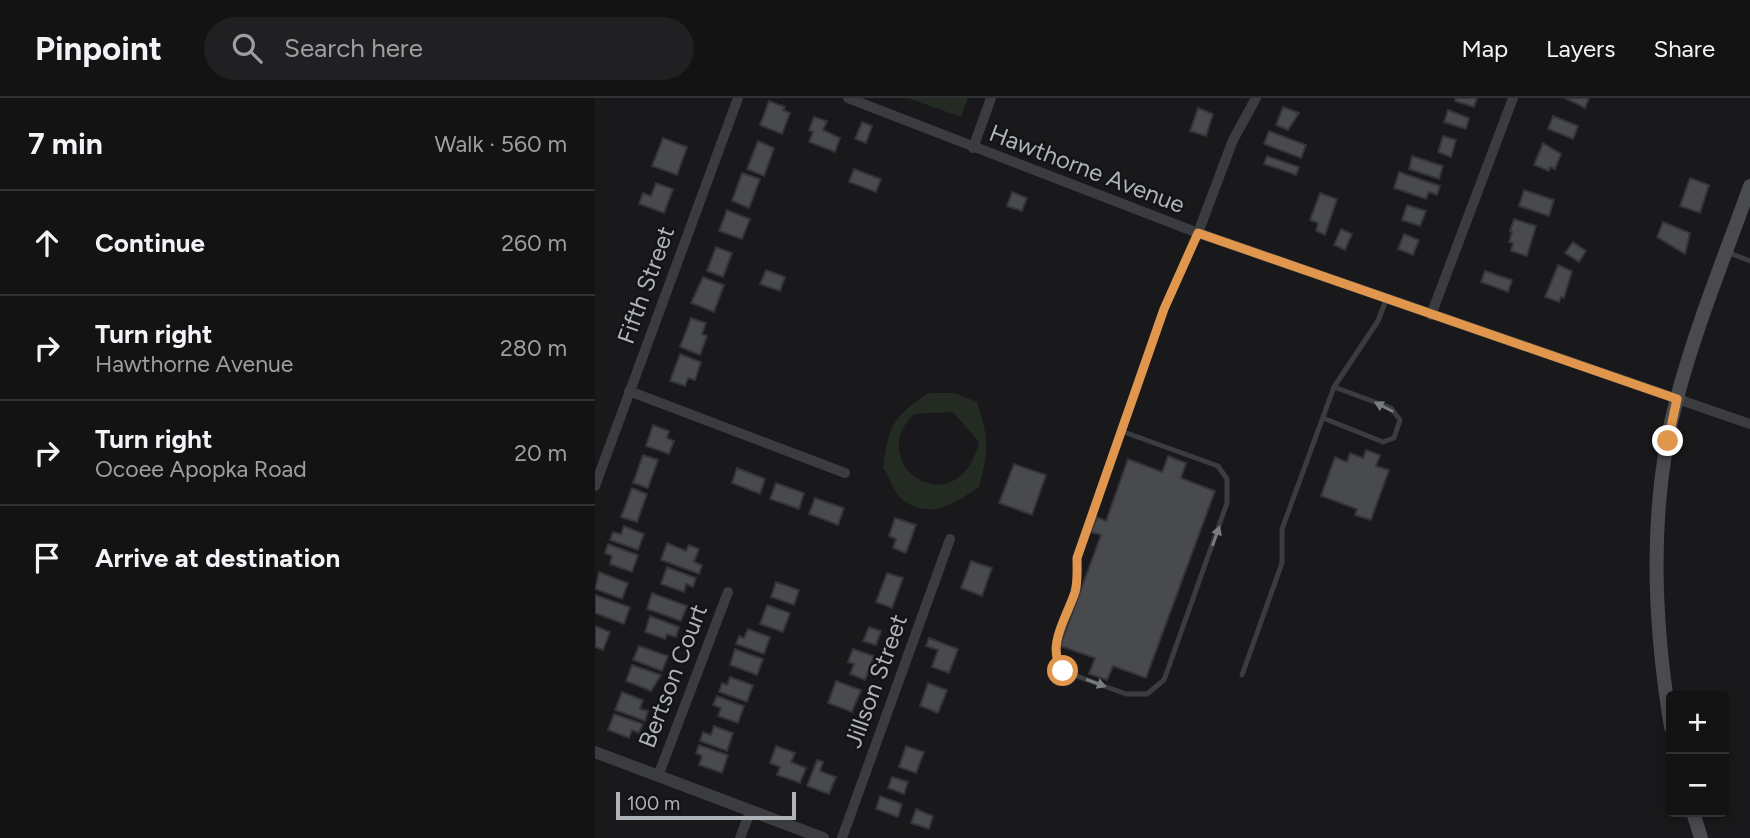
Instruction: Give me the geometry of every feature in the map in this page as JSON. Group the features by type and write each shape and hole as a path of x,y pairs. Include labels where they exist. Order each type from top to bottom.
{"main road":[{"path":"1666,694 1661,660 1657,537 1668,441 1677,399 1750,186"},
{"path":"1695,817 1701,838"}],"street":[{"name":"Fifth Street","path":"595,486 739,98"},
{"name":"Hawthorne Avenue","path":"848,98 1198,233 1750,424"},
{"path":"973,148 991,98"},
{"path":"1198,233 1234,140 1256,98"},
{"path":"1431,315 1513,98"},
{"path":"629,391 845,473"},
{"name":"Jillson Street","path":"842,838 950,538"},
{"name":"Bertson Court","path":"658,776 728,592"},
{"path":"595,752 823,838"},
{"path":"740,838 750,811"}],"lane":[{"path":"1121,431 1218,466 1227,480 1227,503 1164,680 1147,694 1126,694 1063,671 1055,660 1056,642 1076,588 1077,558 1121,431 1164,309 1198,233"},
{"path":"1727,252 1750,261"},
{"path":"1242,675 1282,563 1282,530 1334,387 1378,321 1387,300"},
{"path":"1323,418 1383,442 1394,438 1400,420 1391,408 1334,387"}],"shaded area":[{"path":"908,98 968,98 961,117"},
{"path":"929,393 955,393 977,402 986,435 986,453 979,487 943,507 924,509 914,507 901,498 883,468 888,441 895,423 907,408","holes":["953,412 979,442 968,468 953,481 935,484 919,479 906,468 899,452 901,433 914,414"]}],"building":[{"path":"1456,98 1477,98 1474,107 1455,101"},
{"path":"1565,98 1589,98 1585,108"},
{"path":"769,101 785,107 783,110 790,113 782,134 760,125"},
{"path":"1283,107 1299,113 1288,130 1276,125"},
{"path":"1198,108 1213,114 1206,136 1190,131"},
{"path":"1448,110 1469,118 1466,129 1444,122"},
{"path":"1553,116 1578,126 1573,139 1548,129"},
{"path":"814,117 827,121 823,130 840,138 835,152 809,142 813,132 809,130"},
{"path":"862,122 872,126 866,143 855,139"},
{"path":"1269,131 1306,145 1301,158 1264,144"},
{"path":"1443,136 1456,140 1451,157 1438,152"},
{"path":"663,138 687,147 677,175 652,166"},
{"path":"758,141 774,148 764,176 747,169"},
{"path":"1543,143 1561,154 1555,169 1550,167 1549,171 1534,165"},
{"path":"1267,156 1299,167 1296,175 1264,164"},
{"path":"1412,156 1443,166 1439,179 1409,169"},
{"path":"854,169 881,179 876,192 849,182"},
{"path":"1399,172 1440,186 1437,195 1429,192 1426,199 1394,188"},
{"path":"742,173 760,179 749,208 732,201"},
{"path":"1690,178 1709,185 1700,213 1680,206"},
{"path":"656,183 673,189 664,213 639,204 643,193 651,196"},
{"path":"1524,190 1554,200 1549,216 1519,206"},
{"path":"1012,192 1027,198 1022,211 1007,206"},
{"path":"1320,193 1337,199 1325,235 1316,231 1318,223 1310,220"},
{"path":"1407,205 1426,211 1420,226 1402,220"},
{"path":"727,210 750,219 742,239 719,231"},
{"path":"1514,219 1536,226 1527,256 1511,251 1513,243 1509,242 1510,231"},
{"path":"1663,222 1690,233 1685,254 1657,237"},
{"path":"1341,229 1352,234 1345,250 1334,245"},
{"path":"1404,234 1419,240 1413,255 1398,249"},
{"path":"1573,242 1586,251 1579,262 1565,253"},
{"path":"716,247 732,253 723,277 707,271"},
{"path":"1558,265 1572,271 1564,298 1561,297 1559,302 1545,297"},
{"path":"766,270 785,277 780,291 760,284"},
{"path":"1485,271 1512,280 1508,292 1481,282"},
{"path":"703,277 724,285 714,312 691,303"},
{"path":"691,318 706,323 702,334 707,336 700,355 680,347"},
{"path":"680,354 701,362 695,380 688,378 685,386 670,381"},
{"path":"653,425 669,431 667,438 674,441 669,454 646,446"},
{"path":"1366,450 1380,455 1376,466 1389,470 1371,520 1355,515 1357,509 1321,496 1335,457 1347,462 1350,453 1363,458"},
{"path":"643,455 658,460 648,488 633,483"},
{"path":"1168,456 1186,463 1181,478 1215,491 1146,678 1113,666 1107,680 1089,674 1095,658 1060,646 1101,535 1091,532 1097,517 1106,521 1128,459 1162,472"},
{"path":"1014,464 1046,475 1032,515 999,503"},
{"path":"737,468 765,479 760,494 732,483"},
{"path":"776,483 804,493 799,509 770,499"},
{"path":"632,488 647,494 637,522 621,517"},
{"path":"815,498 844,508 838,525 809,514"},
{"path":"895,518 916,525 906,553 893,548 896,539 889,536"},
{"path":"624,526 644,534 638,550 610,540 613,532 621,534"},
{"path":"667,543 686,551 689,545 699,549 694,562 702,565 699,574 661,560"},
{"path":"608,544 638,555 632,572 610,564 612,556 605,553"},
{"path":"971,561 992,568 982,596 961,588"},
{"path":"667,567 696,578 693,587 686,584 684,592 661,584"},
{"path":"599,572 628,583 622,599 595,589"},
{"path":"887,573 903,578 892,608 876,602"},
{"path":"776,582 799,590 794,605 771,597"},
{"path":"652,593 687,606 681,621 647,609"},
{"path":"595,595 630,607 624,624 595,613"},
{"path":"767,605 790,613 783,632 760,624"},
{"path":"650,616 679,627 676,637 667,634 665,639 645,632"},
{"path":"595,626 610,632 603,650 595,647"},
{"path":"869,627 881,631 876,645 863,641"},
{"path":"748,629 770,637 764,654 736,644 739,636 744,638"},
{"path":"929,638 958,649 949,673 932,667 938,650 926,646"},
{"path":"639,646 668,656 662,671 633,660"},
{"path":"735,649 763,659 757,675 730,665"},
{"path":"853,649 874,656 865,680 850,674 854,664 848,662"},
{"path":"632,665 661,675 651,691 626,681"},
{"path":"730,677 753,685 747,702 719,692 722,683 727,685"},
{"path":"836,681 861,690 852,712 828,703"},
{"path":"928,683 947,690 938,713 920,706"},
{"path":"622,692 643,700 640,709 648,711 645,721 615,710"},
{"path":"717,696 744,706 738,723 718,716 721,708 713,705"},
{"path":"614,714 643,724 639,733 632,730 629,738 608,730"},
{"path":"714,726 733,733 727,751 700,741 703,732 711,735"},
{"path":"699,745 728,755 722,773 699,765 702,756 696,753"},
{"path":"776,746 795,753 791,762 806,768 800,783 777,775 780,767 770,763"},
{"path":"906,746 924,752 916,773 899,767"},
{"path":"817,760 823,762 820,771 836,777 829,794 807,786"},
{"path":"892,777 908,782 904,794 888,788"},
{"path":"880,796 902,804 898,817 876,809"},
{"path":"916,809 933,816 929,829 911,823"}],"route":[{"path":"1063,671 1055,660 1056,642 1076,588 1077,558 1164,309 1198,233 1677,399 1668,441"}]}
